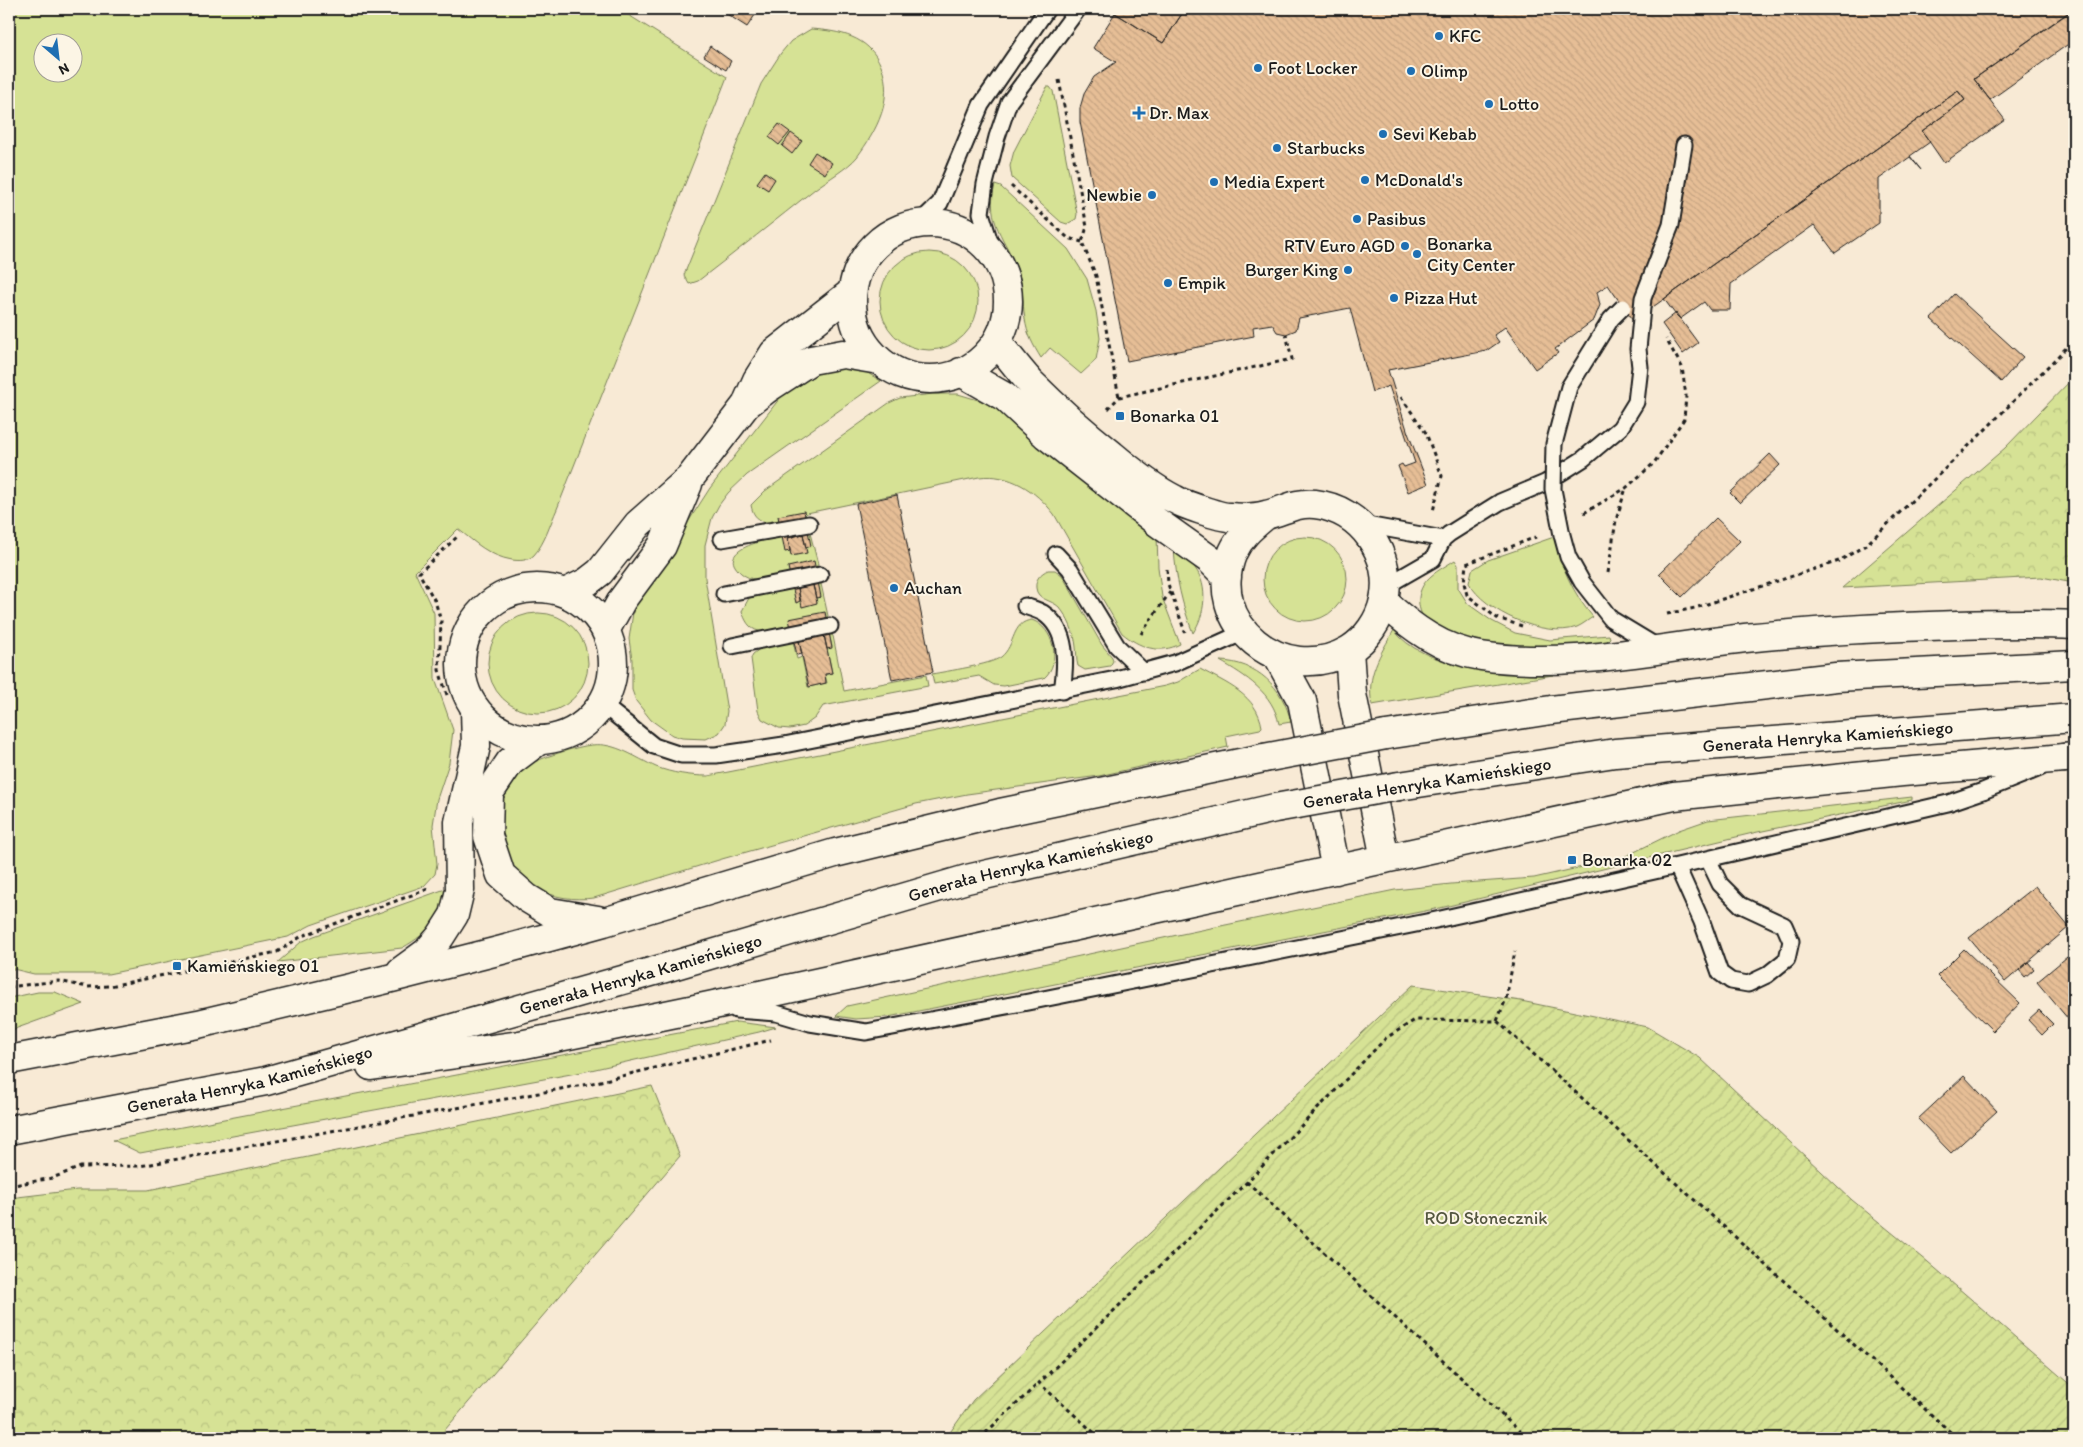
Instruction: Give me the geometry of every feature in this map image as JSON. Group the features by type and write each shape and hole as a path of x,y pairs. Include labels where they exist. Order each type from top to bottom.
{"main road":[{"path":"919,223 940,223 961,228 979,240 994,255 1004,275 1008,298 1006,320 996,342 981,360 961,372 944,377 925,378 908,375 893,369 880,360 863,341 854,318 852,292 859,268 874,247 895,231 919,223"},
{"path":"565,593 587,582 600,572 638,524 690,478 746,405 757,380 774,353 852,292"},
{"path":"996,342 1030,382 1084,433 1132,472 1174,500 1227,518 1266,515 1289,506 1315,504 1339,510 1360,524 1374,542 1383,563 1385,594 1377,621 1365,637 1349,650 1327,660 1302,662 1278,658 1259,647 1244,632 1234,615 1228,596 1227,577 1233,552 1247,531 1266,515"},
{"path":"746,405 789,373 811,360 843,354 880,360"},
{"path":"961,372 1005,397 1046,435 1157,522 1209,559 1227,577"},
{"path":"606,629 622,600 662,546 690,478"},
{"path":"392,978 427,952 440,937 454,915 460,890 459,822 476,746 462,706 465,690 460,668 462,646 470,626 483,610 500,597 518,590 538,587 565,593 581,602 595,614 606,629 613,654 612,680 602,704 586,723 563,736 538,741 513,737 492,726 462,706"},
{"path":"1385,594 1408,624 1439,644 1480,656 1537,661 1580,660 1746,638 1887,627 2041,623 2074,625"},
{"path":"1349,650 1352,694 1385,859"},
{"path":"1278,658 1302,701 1336,870"},
{"path":"9,1060 198,1024 392,978 604,922 835,853 1000,813 1264,758 1386,735 1551,710 1836,677 2074,665"},
{"name":"Generała Henryka Kamieńskiego","path":"9,1130 266,1081 665,968 967,879 1275,808 1399,786 1616,753 2074,718"},
{"path":"538,741 510,762 489,793 488,836 501,874 527,898 550,912 604,922"},
{"path":"266,1081 520,1045 700,1008 1674,796 2069,757"}],"lane":[{"path":"919,223 940,203 981,105 1047,9"},
{"path":"1009,102 1078,9"},
{"path":"994,255 981,212 988,171 1009,102 1012,62"},
{"path":"1385,594 1433,559 1443,539 1500,502 1545,483 1584,459 1620,428 1636,402 1640,367 1638,349 1643,298 1671,225 1684,144"},
{"path":"1623,307 1606,326 1569,387 1554,444 1553,489 1568,557 1582,582 1611,619 1661,649"},
{"path":"722,539 809,524"},
{"path":"1360,524 1443,539"},
{"path":"1056,554 1070,569 1117,646 1144,672"},
{"path":"724,594 820,575"},
{"path":"1025,606 1043,613 1058,629 1064,648 1066,667 1062,691"},
{"path":"732,646 830,626"},
{"path":"602,704 654,746 681,755 716,756 784,745 1062,691 1144,672 1175,663 1244,632"},
{"path":"700,1008 757,1010 776,1013 810,1023 866,1032 1028,1002 1426,922 1708,859 1948,803 2069,757"},
{"path":"1677,866 1702,922 1720,973 1731,982 1748,984 1767,975 1787,959 1791,941 1784,925 1741,904 1720,884 1708,859"}],"path":[{"path":"1057,72 1087,227 1082,242 1096,276 1119,397"},
{"path":"1007,181 1068,238 1082,242"},
{"path":"1108,409 1119,397 1292,359 1286,334"},
{"path":"1661,615 1695,608 1839,561 1866,545 1981,434 2074,340"},
{"path":"1401,397 1426,433 1442,476 1433,511"},
{"path":"1606,582 1616,520 1626,488"},
{"path":"459,535 419,573 435,600 441,621 439,670 462,706"},
{"path":"1167,567 1168,584 1187,637"},
{"path":"1127,655 1171,591"},
{"path":"9,986 58,981 88,987 110,986 276,952 302,936 431,888"},
{"path":"1497,1021 1506,999 1515,951"},
{"path":"980,1438 1248,1182 1386,1038 1415,1020 1497,1021 1957,1438"},
{"path":"9,1186 52,1178 81,1168 140,1166 588,1084 775,1039"},
{"path":"1248,1182 1527,1438"},
{"path":"1039,1383 1100,1438"}],"green space":[{"path":"9,9 619,9 727,77 557,509 541,545 534,555 529,558 512,560 490,552 458,529 415,572 434,613 435,679 453,730 449,763 437,799 433,825 437,864 435,874 424,886 311,925 288,937 108,974 34,974 9,968"},
{"path":"811,29 832,31 852,37 869,48 876,56 885,78 886,90 877,125 857,157 848,165 698,281 689,284 684,275 761,84 791,41"},
{"path":"1047,87 1050,87 1053,91 1077,214 1076,219 1067,224 1061,222 1012,178 1010,166 1014,151"},
{"path":"995,185 1001,187 1068,249 1087,279 1096,311 1100,338 1096,360 1081,374 1050,348 1041,358 1031,339 1026,324 1019,275 995,220 993,198"},
{"path":"929,252 948,256 964,266 974,282 978,301 974,320 964,336 948,346 929,350 910,346 894,336 884,320 880,301 884,282 894,266 910,256"},
{"path":"829,366 866,372 881,381 747,475 728,493 719,505 712,518 705,545 705,578 727,711 725,724 719,733 706,739 682,738 672,735 651,720 636,701 632,690 632,660 629,639 634,606 710,488 790,385"},
{"path":"2074,377 2074,583 2041,577 1842,588 2005,448"},
{"path":"933,394 958,394 995,405 1157,535 1158,567 1162,597 1180,644 1164,649 1150,648 1142,646 1122,633 1054,514 1047,505 1030,491 1011,481 990,476 979,477 807,513 800,518 791,520 768,522 755,516 751,505 765,491 889,403 900,398"},
{"path":"810,533 818,564 815,569 759,580 746,576 735,566 734,558 739,551 749,545 776,537"},
{"path":"1297,537 1313,537 1329,544 1340,555 1347,571 1344,595 1335,609 1329,614 1313,621 1297,621 1281,614 1270,603 1263,587 1263,571 1270,555 1281,544"},
{"path":"1554,537 1569,579 1579,599 1593,617 1579,626 1564,630 1549,629 1517,620 1488,603 1469,583 1472,570 1488,560"},
{"path":"1174,549 1195,568 1204,592 1203,610 1193,633 1180,592"},
{"path":"1455,560 1458,565 1458,588 1468,604 1492,621 1515,633 1550,640 1609,635 1610,638 1606,642 1549,649 1526,649 1484,643 1459,637 1432,627 1420,611 1420,592 1430,577"},
{"path":"1048,570 1055,570 1062,575 1102,645 1112,657 1113,661 1110,666 1085,670 1078,666 1074,637 1065,616 1059,607 1037,592 1036,585 1038,579"},
{"path":"817,582 821,584 828,616 826,619 765,631 753,628 746,621 742,611 749,598"},
{"path":"538,613 557,617 573,628 584,644 588,663 584,682 573,698 557,709 538,713 519,709 503,698 492,682 488,663 492,644 503,628 519,617"},
{"path":"1032,620 1046,630 1053,646 1053,664 1050,672 1044,678 1004,686 994,685 979,676 934,684 932,674 978,665 1001,657 1006,652 1020,625"},
{"path":"1394,630 1407,643 1424,653 1445,661 1468,667 1514,674 1553,675 1372,705 1371,684 1373,675 1379,657"},
{"path":"829,633 833,636 844,691 926,675 928,686 823,706 815,718 804,726 790,729 779,728 762,719 758,711 751,658 753,654 762,647 793,641 797,659 802,657 808,687 827,683 825,675 832,673 827,649 832,647"},
{"path":"1220,661 1246,666 1266,679 1282,698 1291,722 1279,724 1276,713 1265,694 1249,679"},
{"path":"1200,669 1230,685 1247,698 1254,706 1262,727 1226,736 1228,747 1099,776 967,794 916,804 722,859 594,898 564,898 537,889 516,871 508,859 502,844 502,804 506,790 514,777 533,763 549,756 578,748 592,745 609,746 662,769 681,774 708,776 1165,686 1178,682"},
{"path":"1912,797 1912,800 1753,833 1440,908 888,1017 856,1019 836,1016 847,1006 1395,890 1534,878 1622,858 1679,830 1708,820"},
{"path":"448,888 437,917 432,924 420,936 402,948 278,962 301,942 314,936"},
{"name":"ROD Słonecznik","path":"1413,985 1521,1001 1648,1027 1700,1058 1852,1200 1928,1262 2074,1388 2074,1438 946,1438 973,1400"},
{"path":"38,992 55,992 84,1004 9,1031 9,998"},
{"path":"737,1022 776,1027 582,1072 140,1153 113,1140"},
{"path":"652,1086 680,1156 438,1438 9,1438 9,1198 77,1190 148,1190"}],"building":[{"path":"719,9 759,9 747,27"},
{"path":"1109,9 1185,9 1163,43"},
{"name":"Bonarka City Center","path":"1185,9 2073,9 1974,79 2005,120 1944,163 1922,131 1965,100 1958,91 1633,321 1608,285 1597,292 1600,305 1594,320 1555,349 1558,353 1535,369 1505,327 1494,335 1499,342 1486,351 1388,370 1408,433 1428,484 1408,492 1398,466 1402,464 1404,467 1415,463 1389,386 1372,392 1350,308 1299,318 1296,330 1286,334 1277,332 1272,324 1253,327 1254,336 1127,361 1080,122 1080,108 1084,94 1094,77 1116,62 1093,48 1115,13 1163,43"},
{"path":"2074,9 2074,40 1990,100 1974,79"},
{"path":"710,46 731,61 726,70 704,56"},
{"path":"1958,91 1965,100 1922,131 1930,142 1910,156 1921,170 1910,157 1879,179 1879,223 1835,253 1814,225 1731,284 1730,310 1710,310 1704,302 1680,319 1675,314 1664,299"},
{"path":"779,124 790,132 779,145 769,137"},
{"path":"791,133 802,141 792,154 782,146"},
{"path":"815,152 832,163 825,174 808,163"},
{"path":"765,172 775,179 768,190 757,183"},
{"path":"1954,294 2023,357 2001,382 1931,319"},
{"path":"1676,313 1698,343 1683,354 1662,324"},
{"path":"1770,454 1780,465 1740,503 1730,493"},
{"name":"Auchan","path":"897,495 933,672 892,680 856,504"},
{"path":"804,511 811,546 806,548 803,534 788,538 790,551 785,552 778,516"},
{"path":"1716,518 1740,541 1682,597 1659,574"},
{"path":"803,534 807,553 791,556 788,538"},
{"path":"814,561 821,597 816,598 813,585 798,588 800,601 796,603 788,567"},
{"path":"813,585 817,603 802,607 798,588"},
{"path":"825,612 832,648 827,649 824,635 799,641 802,654 797,655 789,619"},
{"path":"824,635 832,673 825,674 826,683 809,687 799,641"},
{"path":"2035,886 2069,927 2005,982 1969,938"},
{"path":"1964,949 2020,1003 1993,1031 1937,976"},
{"path":"2067,957 2074,966 2074,1026 2037,982"},
{"path":"2028,962 2034,969 2025,977 2019,970"},
{"path":"2039,1010 2053,1024 2042,1035 2028,1020"},
{"path":"1964,1076 1997,1111 1951,1153 1918,1119"}],"place":[{"name":"KFC","path":"1439,36"},
{"name":"Foot Locker","path":"1258,68"},
{"name":"Olimp","path":"1411,71"},
{"name":"Lotto","path":"1489,104"},
{"name":"Dr. Max","path":"1139,113"},
{"name":"Sevi Kebab","path":"1383,134"},
{"name":"Starbucks","path":"1277,148"},
{"name":"McDonald's","path":"1365,180"},
{"name":"Media Expert","path":"1214,182"},
{"name":"Newbie","path":"1152,195"},
{"name":"Pasibus","path":"1357,219"},
{"name":"RTV Euro AGD","path":"1405,246"},
{"name":"Bonarka City Center","path":"1417,254"},
{"name":"Burger King","path":"1348,270"},
{"name":"Empik","path":"1168,283"},
{"name":"Pizza Hut","path":"1394,298"},
{"name":"Bonarka 01","path":"1120,416"},
{"name":"Auchan","path":"894,588"},
{"name":"Bonarka 02","path":"1572,860"},
{"name":"Kamieńskiego 01","path":"177,966"}]}
